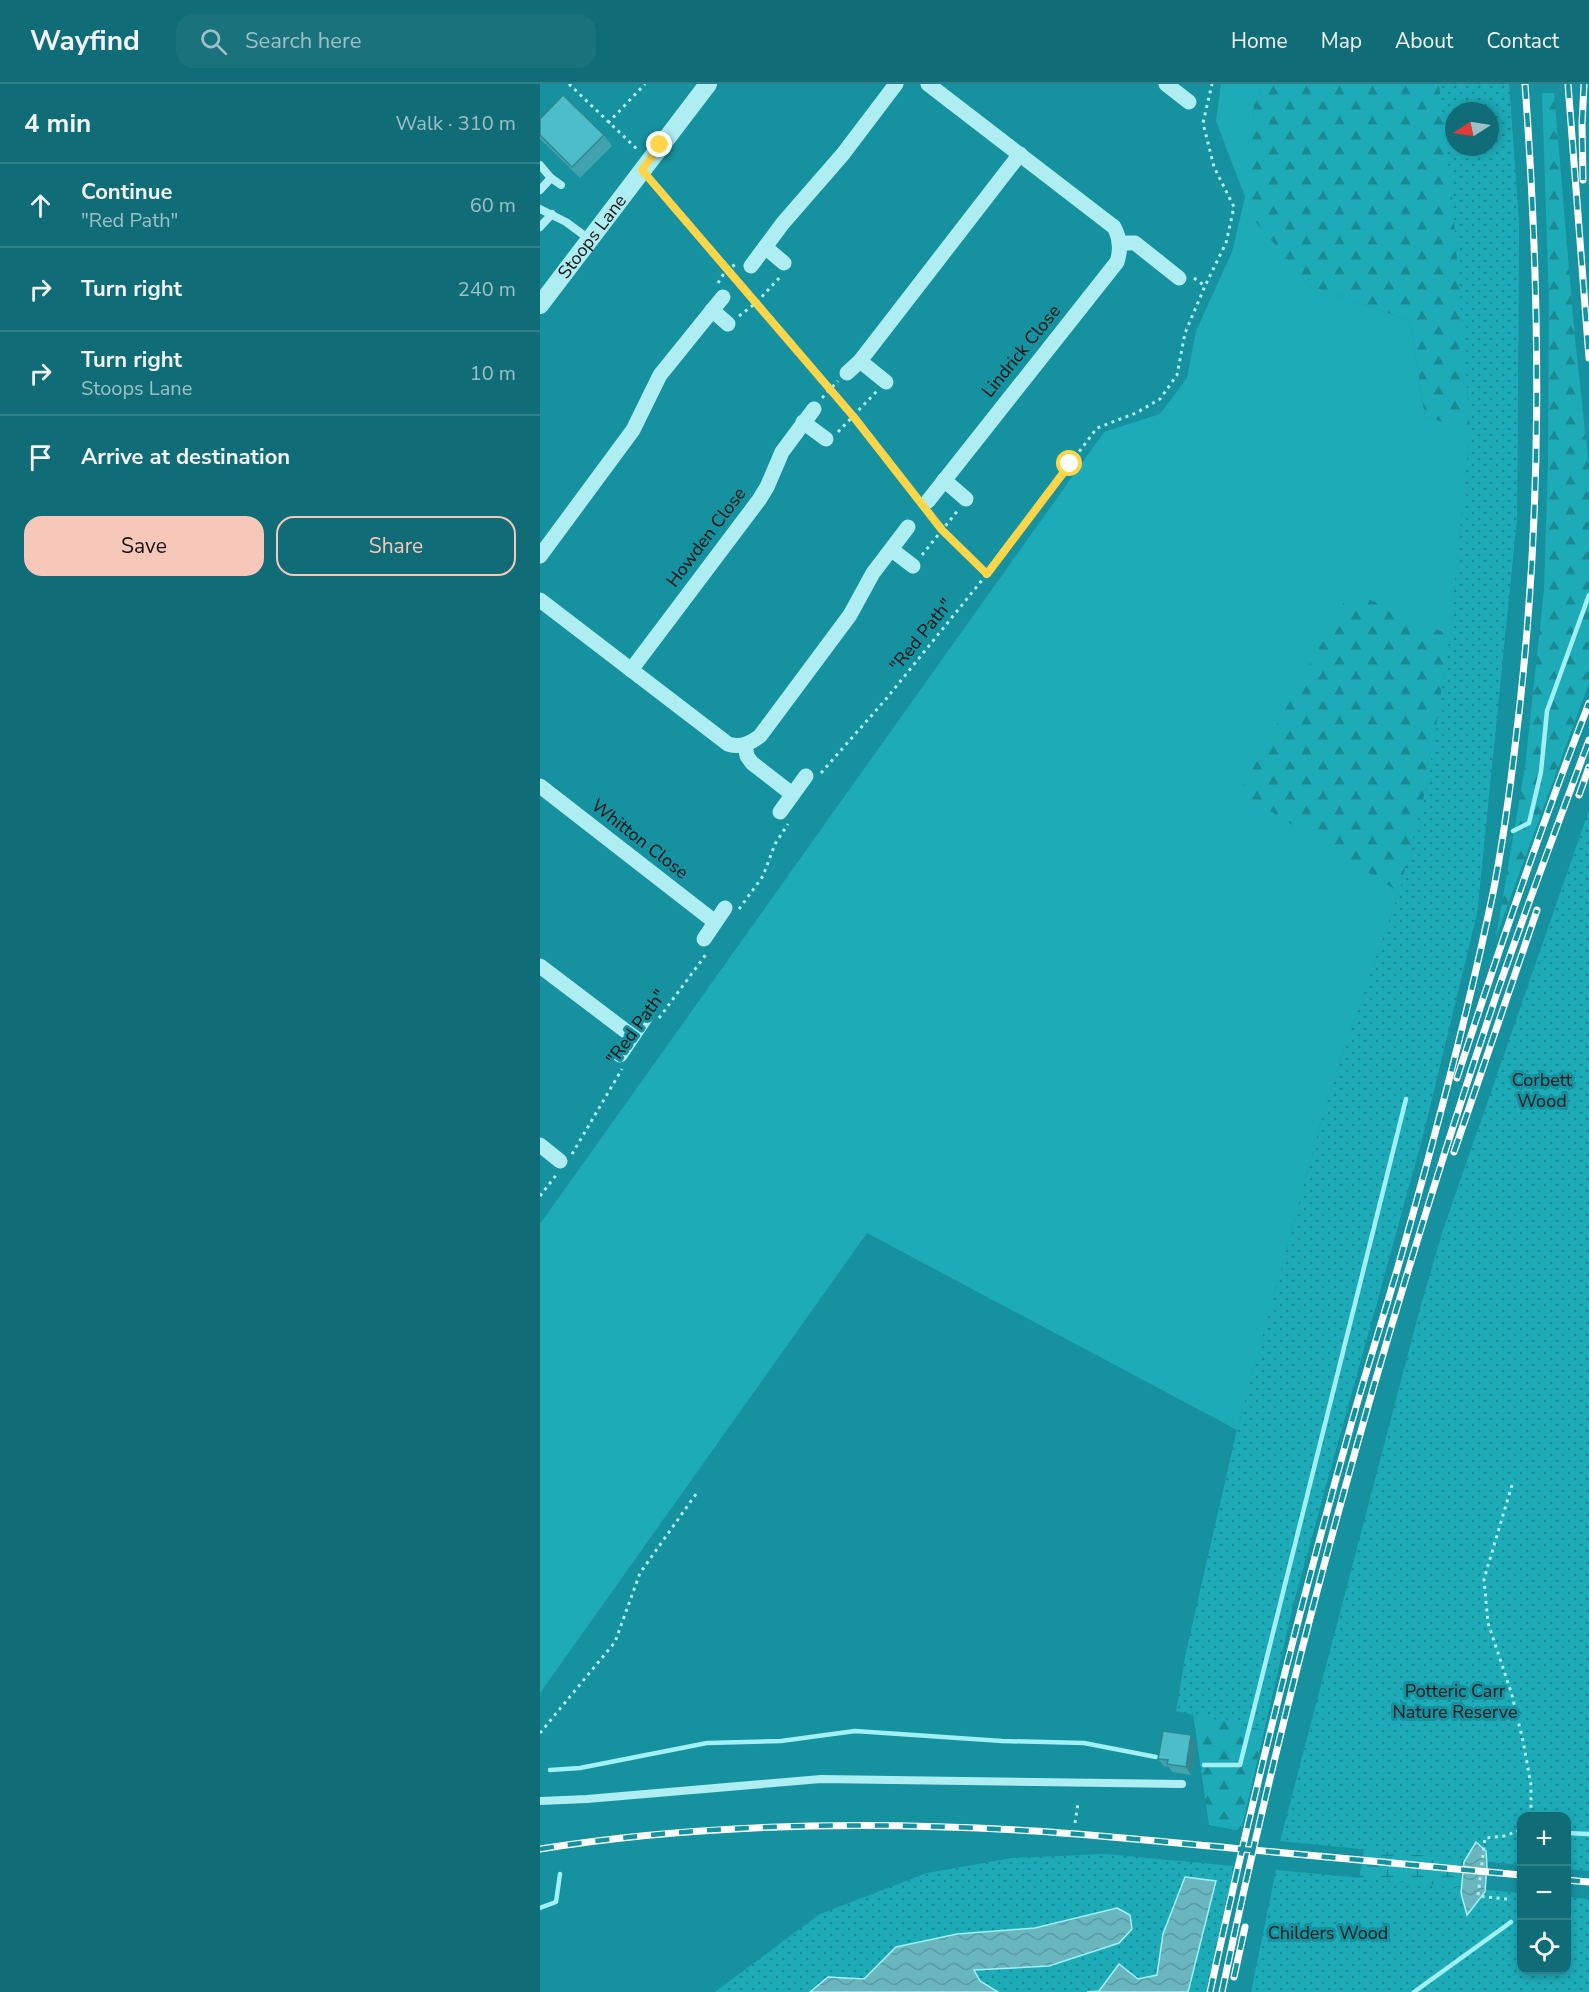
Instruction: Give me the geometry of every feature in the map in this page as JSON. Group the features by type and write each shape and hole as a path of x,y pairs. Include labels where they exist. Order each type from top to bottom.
{"street":[{"name":"Stoops Lane","path":"540,304 708,84"},
{"path":"751,266 783,223 843,154 896,84"},
{"path":"928,84 1114,227 1119,243 1135,243 1179,278"},
{"path":"1166,84 1189,102"},
{"path":"847,374 860,361 1020,154"},
{"name":"Lindrick Close","path":"925,503 1117,262 1120,254 1119,243"},
{"path":"765,247 784,263"},
{"path":"540,556 633,430 660,375 723,297"},
{"path":"712,310 728,324"},
{"path":"860,361 886,382"},
{"name":"Howden Close","path":"631,670 759,500 782,452 814,409"},
{"path":"803,422 826,439"},
{"path":"944,480 966,499"},
{"path":"540,600 728,744 745,746 760,736 850,615 873,573 908,527"},
{"path":"892,550 913,566"},
{"path":"745,746 747,756 752,763 792,794"},
{"path":"785,816 792,794 811,778"},
{"name":"Whitton Close","path":"540,786 715,922"},
{"path":"708,942 715,922 731,909"},
{"path":"540,966 631,1035"},
{"path":"623,1058 631,1035 651,1018"},
{"path":"542,1152 563,1163"}],"lane":[{"path":"540,165 551,178 561,185"},
{"path":"540,190 551,178"},
{"path":"540,209 566,222 589,239"},
{"path":"540,227 552,214"},
{"path":"540,1801 821,1779 1182,1784"}],"path":[{"path":"569,84 645,165 726,270 925,503 942,530 987,574"},
{"path":"608,123 645,84"},
{"name":"\"Red Path\"","path":"811,778 823,770 886,699 987,574 1097,428 1136,413 1160,399 1177,375 1185,333 1226,243 1234,207 1214,167 1203,123 1212,84"},
{"path":"723,297 716,287 726,270 743,259 751,266"},
{"path":"728,324 756,303 788,268 784,263"},
{"path":"814,409 830,389 847,374"},
{"path":"826,439 830,441 886,382"},
{"path":"913,566 966,499"},
{"path":"731,909 763,876 785,816"},
{"name":"\"Red Path\"","path":"651,1018 708,942"},
{"name":"\"Red Path\"","path":"540,1196 563,1163 623,1058"},
{"path":"1512,1485 1484,1580 1488,1623 1512,1695 1523,1741 1531,1785 1531,1812"},
{"path":"540,1733 615,1642 640,1573 696,1494"},
{"path":"1075,1823 1078,1803"},
{"path":"1507,1899 1478,1896 1485,1838 1504,1836 1517,1831"}],"green space":[{"path":"1221,84 1262,84 1254,106 1250,214 1309,285 1410,321 1425,416 1470,430 1450,635 1399,892 1329,1093 1237,1430 867,1233 540,1693 540,1224 1104,432 1160,414 1187,378 1196,331 1232,252 1245,197 1216,121"},
{"path":"1262,84 1509,84 1519,225 1517,517 1477,913 1422,1139 1294,1601 1241,1831 1209,1825 1185,1658 1237,1430 1329,1093 1399,892 1240,792 1350,591 1450,635 1470,431 1425,416 1410,321 1309,285 1249,214 1254,106"},
{"path":"1439,84 1509,84 1519,225 1517,517 1477,913 1422,1139 1294,1601 1264,1730 1176,1711 1185,1657 1237,1430 1329,1093 1399,892 1428,780 1450,635 1470,430 1447,156 1499,156 1499,102 1445,102 1445,136"},
{"path":"1542,93 1554,93 1575,339 1589,467 1589,683 1496,937 1525,767 1544,590 1549,303"},
{"name":"Potteric Carr Nature Reserve","path":"1589,810 1589,1871 1571,1869 1571,1812 1517,1812 1517,1865 1280,1841 1419,1312 1442,1233"},
{"path":"1365,1844 1473,1855 1478,1892 1358,1886"},
{"path":"1105,1854 1234,1866 1206,1992 715,1992 820,1914 927,1873 1012,1858"},
{"name":"Childers Wood","path":"1276,1870 1517,1893 1517,1974 1571,1974 1571,1897 1589,1899 1589,1992 1251,1992"}],"water":[{"path":"1476,1842 1486,1851 1485,1892 1467,1915 1461,1893 1464,1862"},
{"path":"1185,1877 1216,1881 1188,1992 1087,1992 1099,1991 1119,1964 1138,1979 1157,1975 1163,1934"},
{"path":"1117,1908 1130,1915 1132,1929 1119,1943 1049,1966 974,1970 980,1981 998,1992 810,1992 828,1977 864,1979 896,1947 957,1934 1035,1928"}],"building":[{"path":"563,95 604,135 572,167 540,135 540,119"},
{"path":"1163,1731 1191,1735 1186,1767 1167,1764 1168,1760 1158,1759"}],"waterway":[{"path":"1513,831 1529,823 1541,772 1547,711 1589,595"},
{"path":"1204,1765 1240,1765 1406,1099"},
{"path":"550,1770 580,1768 707,1743 781,1741 855,1731 1002,1741 1084,1743 1156,1757"},
{"path":"1571,1833 1589,1834"},
{"path":"540,1908 556,1902 560,1874"},
{"path":"1414,1992 1511,1922"}],"railway":[{"path":"1210,1992 1258,1781 1311,1571 1419,1193 1453,1065 1484,936 1500,855 1525,657 1535,493 1537,411 1534,248 1525,84"},
{"path":"1568,84 1589,358"},
{"path":"1583,180 1584,84"},
{"path":"1457,1078 1520,889 1589,703"},
{"path":"1222,1992 1279,1739 1380,1364 1497,993 1589,740"},
{"path":"1579,795 1589,767"},
{"path":"1454,1152 1537,910"},
{"path":"540,1849 601,1840 724,1829 786,1826 910,1826 1083,1834 1517,1875"},
{"path":"1571,1880 1589,1882"},
{"path":"1234,1977 1245,1927"}],"route":[{"path":"660,145 642,170 853,416 942,530 987,574 1070,464"}],"park label":[{"name":"Corbett Wood","path":"1542,1090"}]}
